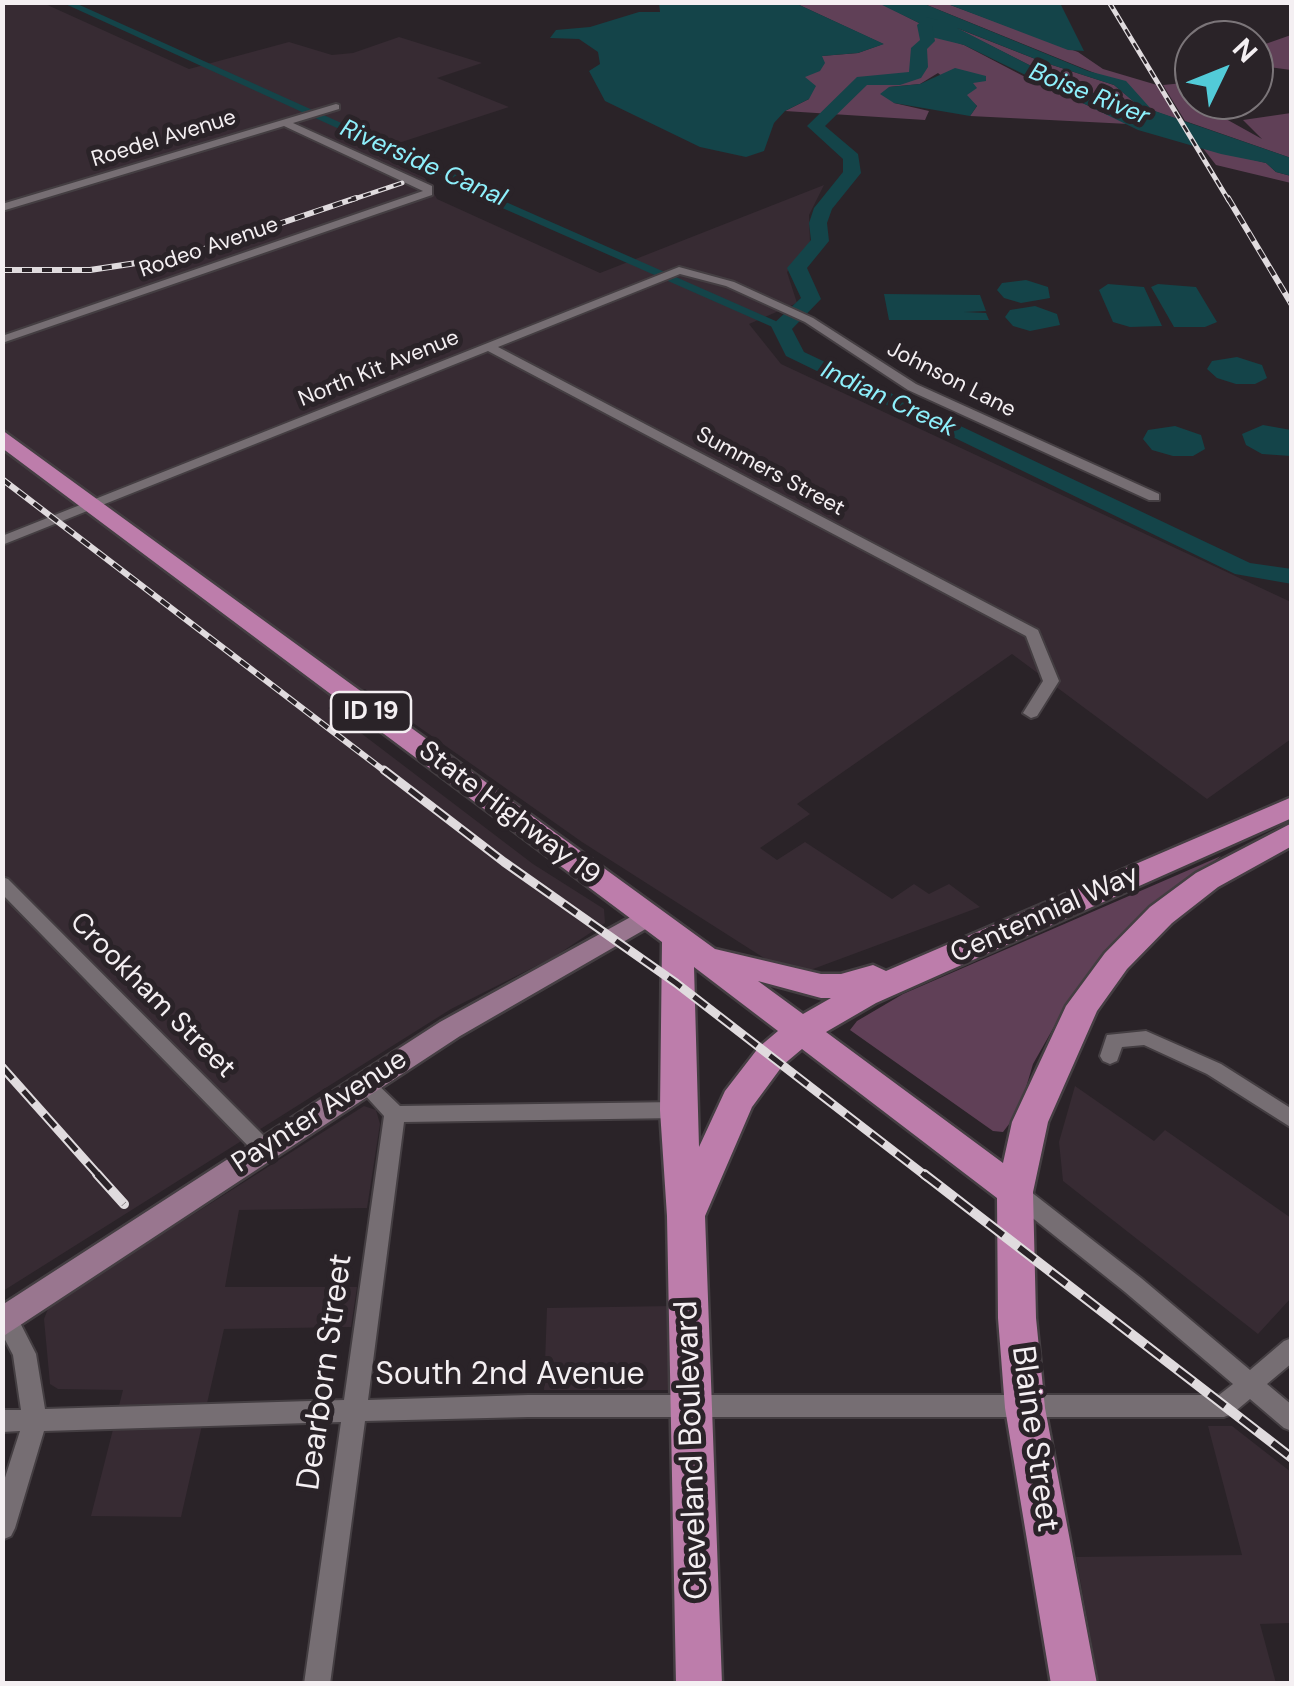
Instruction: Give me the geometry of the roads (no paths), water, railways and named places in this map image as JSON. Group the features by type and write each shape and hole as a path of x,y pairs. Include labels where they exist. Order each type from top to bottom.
{"main road":[{"name":"State Highway 19","path":"2,438 690,946 1015,1192"},
{"name":"Centennial Way","path":"686,1216 738,1101 771,1056 802,1030 864,994 1292,806"},
{"name":"Centennial Way","path":"1015,1192 1030,1122 1060,1050 1083,1006 1116,961 1161,915 1207,880 1292,833"},
{"path":"690,946 801,983 842,986 865,980 1104,877 1148,870"},
{"name":"Cleveland Boulevard","path":"690,946 678,1110 686,1216 699,1684"},
{"name":"Blaine Street","path":"1015,1192 1017,1318 1025,1408 1074,1684"}],"street":[{"name":"Roedel Avenue","path":"2,208 336,107"},
{"name":"Rodeo Avenue","path":"2,340 428,194 428,188 285,123"},
{"name":"Johnson Lane","path":"668,273 730,284 788,310 912,387 1154,498"},
{"name":"North Kit Avenue","path":"2,542 668,273"},
{"name":"Summers Street","path":"488,346 1033,633 1051,681 1032,713"},
{"name":"Crookham Street","path":"2,883 263,1148"},
{"name":"Paynter Avenue","path":"4,1318 450,1028 647,917"},
{"path":"1110,1056 1114,1040 1146,1038 1214,1069 1292,1120"},
{"path":"364,1083 395,1114 678,1110"},
{"name":"Dearborn Street","path":"317,1684 395,1114"},
{"path":"1015,1192 1292,1420"},
{"path":"2,1528 35,1420 24,1354 4,1318"},
{"name":"South 2nd Avenue","path":"2,1421 353,1409 1224,1406 1292,1348"}],"water":[{"path":"659,3 795,3 884,44 858,53 822,56 825,63 820,71 805,77 816,86 809,99 785,111 774,123 764,151 746,157 700,147 605,101 589,71 600,64 598,52 579,39 550,38 556,30 590,27 639,12 660,12"},
{"name":"Boise River","path":"878,3 922,3 1088,71 1126,81 1152,110 1291,158 1291,176 1276,172 1266,163 1138,130 964,45 919,34 919,23","holes":["957,28 1114,85 1141,108 1135,111 1039,70"]},
{"path":"945,3 1060,3 1084,51 1068,50"},
{"path":"955,68 986,76 986,81 973,83 977,88 967,95 977,106 970,116 894,103 880,94 889,87 920,84"},
{"path":"1026,280 1048,287 1050,298 1021,303 1004,298 997,290 1002,283"},
{"path":"1108,284 1144,287 1162,326 1130,327 1113,322 1099,290"},
{"path":"1151,287 1196,287 1217,322 1205,327 1174,327"},
{"path":"884,294 980,295 986,311 964,312 986,313 989,320 889,320"},
{"path":"1035,306 1057,314 1060,325 1030,331 1013,326 1005,317 1010,310"},
{"path":"1237,357 1262,365 1267,378 1255,384 1236,384 1217,378 1207,369 1212,361"},
{"path":"1263,425 1291,430 1291,456 1262,454 1246,445 1242,434"},
{"path":"1175,426 1201,435 1205,449 1193,456 1173,456 1152,450 1143,439 1148,430"}],"waterway":[{"name":"Riverside Canal","path":"65,2 466,183 495,201 781,326"},
{"name":"Indian Creek","path":"931,20 924,25 928,41 919,48 920,67 915,75 900,80 863,80 815,126 852,158 852,173 823,208 818,223 820,241 797,268 811,299 791,322 781,326 796,356 1244,569 1292,577"}],"railway":[{"path":"1109,2 1229,201"},
{"path":"348,201 402,183"},
{"path":"2,270 90,270 183,256 356,198"},
{"path":"1228,198 1292,305"},
{"path":"2,479 387,773"},
{"path":"384,770 504,862 676,983 927,1177"},
{"path":"2,1067 100,1177"},
{"path":"97,1174 124,1204"},
{"path":"924,1174 1292,1458"}]}
